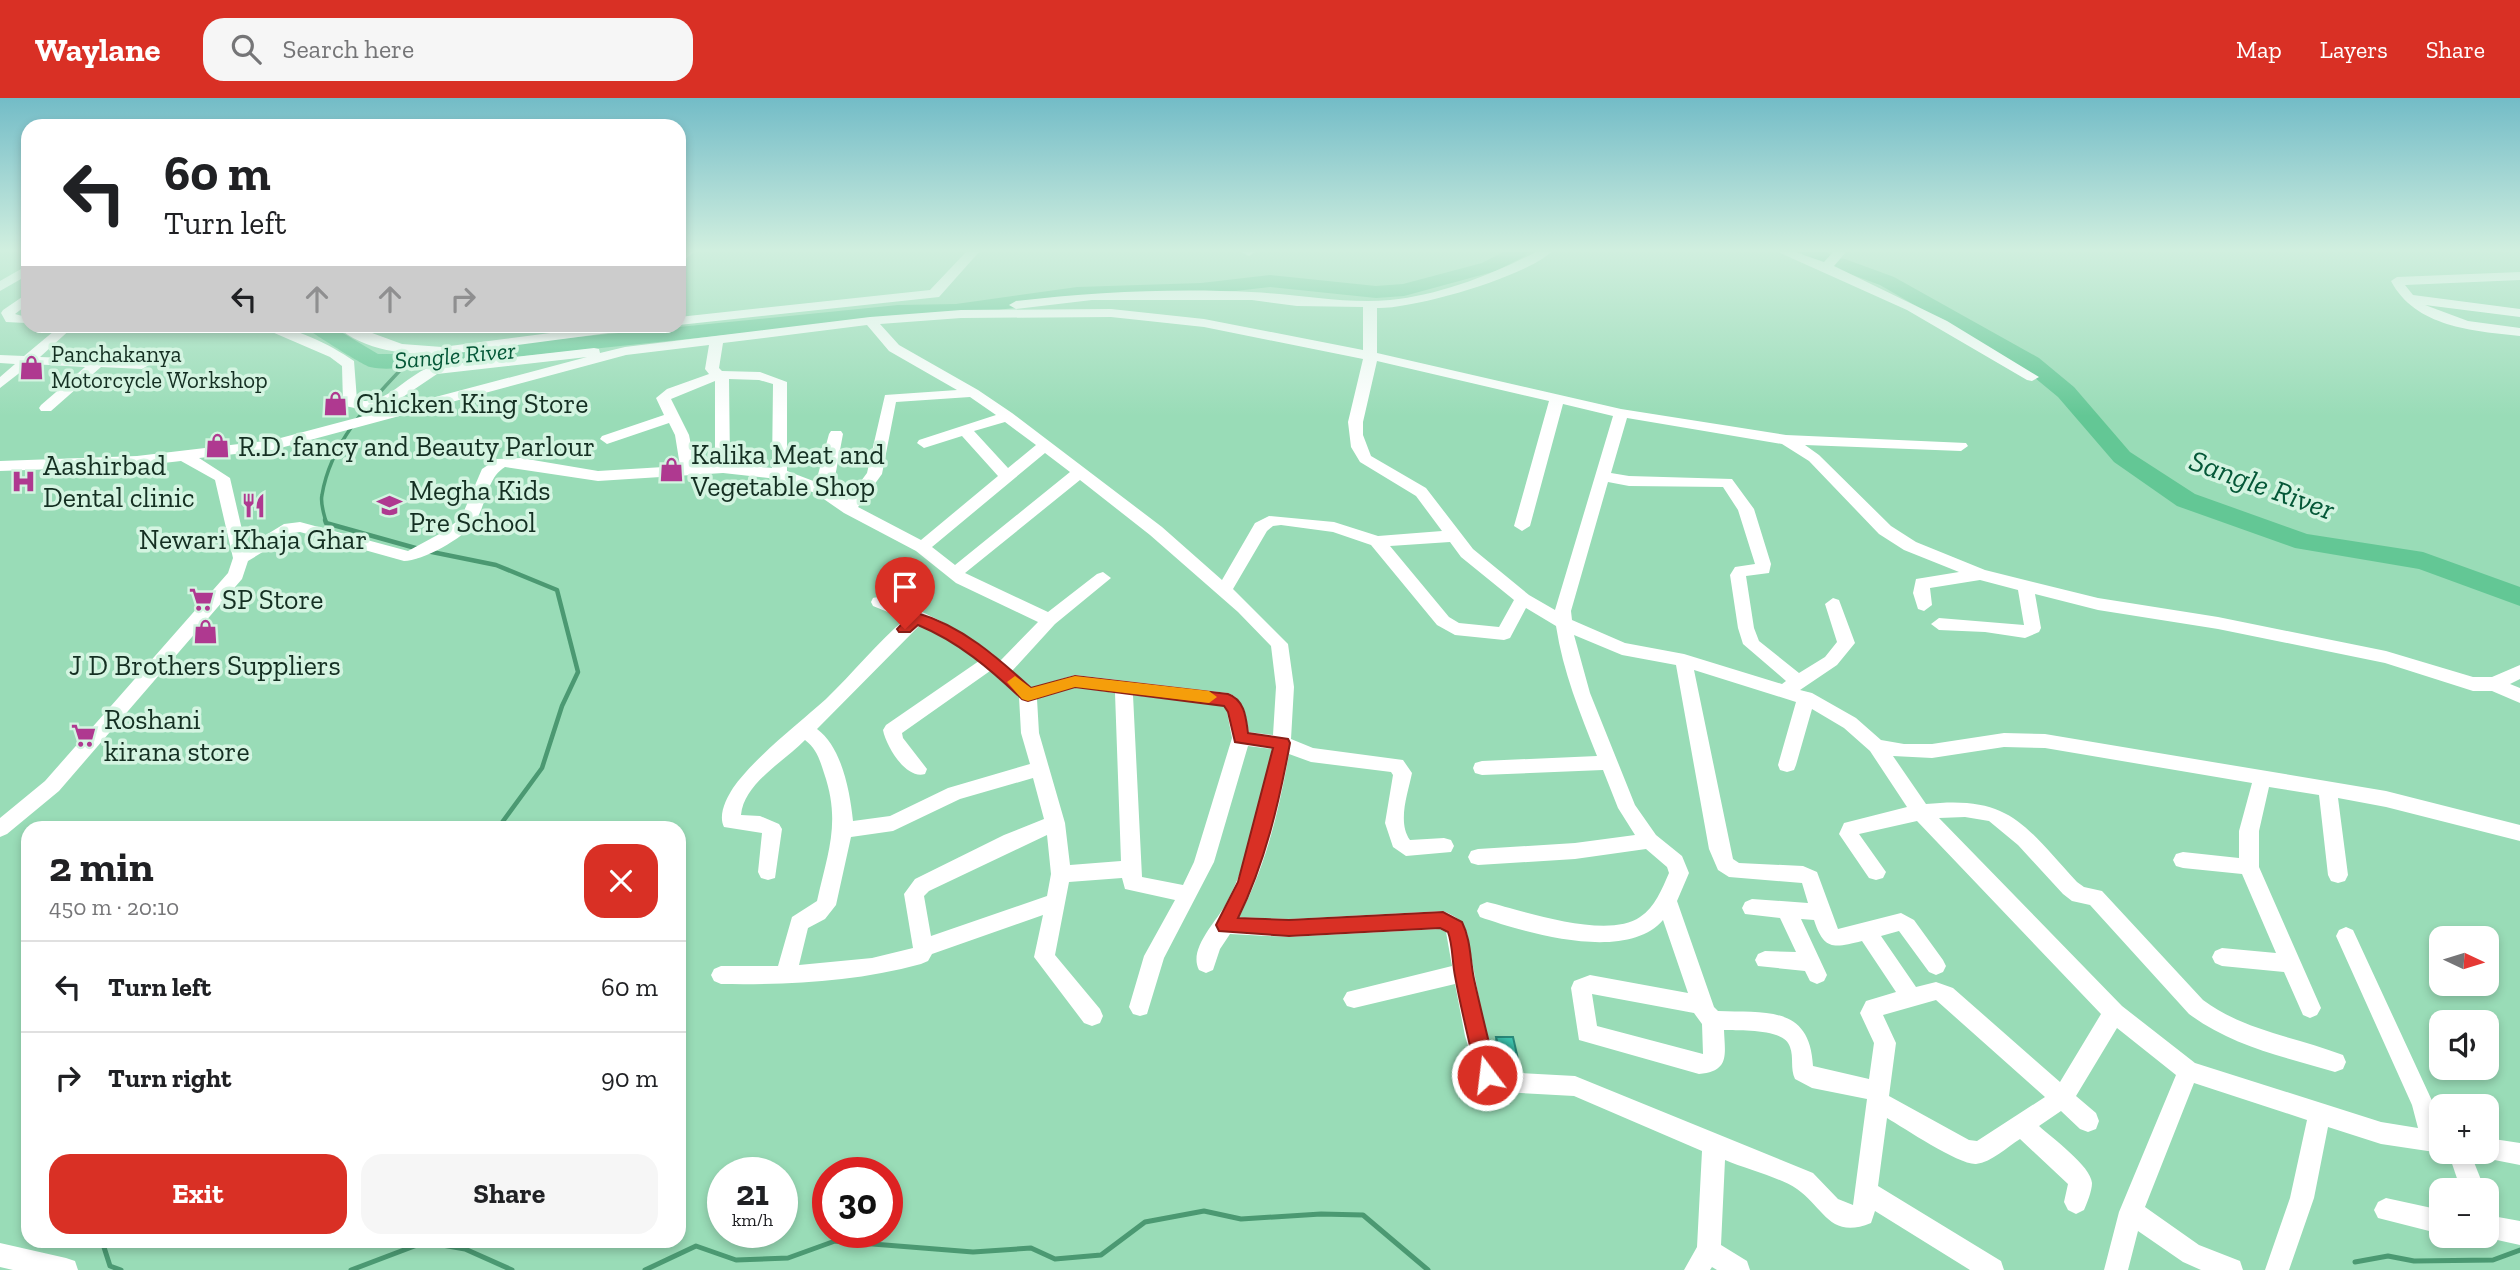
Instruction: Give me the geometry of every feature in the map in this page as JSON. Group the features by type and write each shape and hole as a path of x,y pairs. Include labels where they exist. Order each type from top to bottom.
{"street":[{"path":"16,307 8,313 11,319 21,320"},
{"path":"686,320 814,307"},
{"path":"961,314 1002,307"},
{"path":"1370,307 1371,356 1359,398 1355,436 1358,451 1364,459 1421,492 1467,553 1523,599 1564,623 1622,649 1684,660 1796,690"},
{"path":"1911,307 1959,332 2032,377"},
{"path":"2418,307 2423,312 2441,318 2520,332"},
{"path":"2470,307 2520,313"},
{"path":"286,333 335,354 349,364 350,403 378,407 423,373 434,370 625,351 870,321 961,314 1111,313 1204,323 1371,356 1621,414 1786,440 1961,446"},
{"path":"870,321 894,348 973,393 1007,416 1043,447 1156,531 1224,590 1279,644 1285,687 1282,743 1274,786 1247,883 1225,925 1210,946 1206,964"},
{"path":"0,384 59,333"},
{"path":"358,333 379,344 417,352 442,351 567,333"},
{"path":"717,340 712,369 720,376 723,468"},
{"path":"0,466 136,461 273,445 625,351"},
{"path":"0,359 142,365"},
{"path":"46,408 98,363"},
{"path":"689,471 682,435 663,398 664,395 720,376 760,376 780,382 779,474"},
{"path":"849,509 874,474 890,398 973,393"},
{"path":"1522,526 1557,399"},
{"path":"1487,911 1594,935 1635,930 1647,924 1667,901 1679,873 1675,862 1649,841 1627,807 1569,655 1564,623 1563,611 1621,414"},
{"path":"924,443 1007,416"},
{"path":"607,439 673,417"},
{"path":"965,430 1007,476"},
{"path":"820,489 827,477 836,434"},
{"path":"1786,440 1814,458 1885,530 1910,547 1981,575 2098,604 2218,623 2386,657 2473,684 2494,684 2520,696"},
{"path":"922,547 1043,447"},
{"path":"0,829 52,786 236,575 241,558 222,478 184,456"},
{"path":"241,558 290,528 300,527 411,556 450,536 468,521 490,469 502,462 598,476 723,468 779,474 820,489 849,509 922,547 954,573 1020,608 1049,620"},
{"path":"954,573 1079,473"},
{"path":"1602,476 1629,481 1727,482 1745,509 1763,564 1763,569 1741,571 1738,575 1746,628 1752,644 1796,690 1839,716 1876,746 1920,811 2114,1013 2189,1071 2319,1115 2381,1133 2429,1141"},
{"path":"1224,590 1261,527 1269,521 1282,520 1334,527 1377,541 1454,536"},
{"path":"1377,541 1443,621 1455,629 1504,634 1523,599"},
{"path":"1924,605 1921,593 1923,583 1981,575"},
{"path":"918,769 894,740 892,730 996,666 1103,578"},
{"path":"1940,624 1985,626 2025,632 2033,628 2026,587"},
{"path":"879,602 947,631 996,666 1028,695 1030,733 1055,823 1061,874 1044,957 1092,1016"},
{"path":"1787,765 1796,690 1831,661 1846,643 1833,604"},
{"path":"768,872 772,829 760,824 731,822 730,813 747,782 867,670 893,639 917,618"},
{"path":"1684,660 1719,849 1726,864 1736,871 1803,874 1810,878 1828,932 1833,937 1840,938 1901,922 1907,926 1936,966"},
{"path":"2494,684 2520,671"},
{"path":"1028,695 1075,681 1228,700 1236,710 1241,738 1204,862 1154,956 1140,1007"},
{"path":"1124,686 1132,883 1188,895"},
{"path":"786,974 799,923 818,913 826,905 844,830 838,790 824,751 817,739 804,730"},
{"path":"1241,738 1282,743 1311,755 1396,765 1403,773 1395,827 1400,843 1406,848 1444,846"},
{"path":"1876,746 1904,751 1932,751 2004,740 2045,741 2386,799 2520,833"},
{"path":"1482,768 1608,763"},
{"path":"844,830 893,823 955,793 1039,769"},
{"path":"2262,779 2249,831 2249,867 2310,1008"},
{"path":"2328,789 2338,875"},
{"path":"1876,872 1849,834 1851,828 1920,811 1982,810 1993,814 2006,822 2070,888 2079,895 2095,897 2202,1012 2240,1034 2335,1062"},
{"path":"721,975 835,972 887,965 921,954 923,947 914,894 922,885 1011,841 1055,823"},
{"path":"1478,857 1575,851 1649,841"},
{"path":"2183,860 2249,867"},
{"path":"1061,874 1130,869"},
{"path":"1667,901 1707,1012 1714,1058 1709,1063 1699,1064 1587,1033 1581,988 1590,984 1707,1012 1785,1026 1796,1034 1801,1043 1803,1072 1812,1078 1878,1096 1964,1150 1974,1153 1982,1151 2062,1098 2114,1013"},
{"path":"923,947 1054,902"},
{"path":"1752,908 1821,912"},
{"path":"1765,960 1814,969 1786,910"},
{"path":"1225,925 1289,928 1443,920 1455,927 1461,942 1463,973 1487,1075 1503,1082 1575,1087 1805,1181 1817,1190 1821,1201 1831,1210 1849,1217 1863,1215 1868,1193 1885,1043 1871,1013 1873,1008 1936,991 1946,995 2088,1121"},
{"path":"1866,930 1911,998"},
{"path":"2346,936 2429,1121"},
{"path":"2222,957 2293,964"},
{"path":"1354,999 1463,973"},
{"path":"2116,1270 2131,1212 2189,1071"},
{"path":"2277,1270 2302,1198 2319,1115"},
{"path":"2021,1125 2078,1177 2080,1183 2076,1202"},
{"path":"1714,1145 1703,1260 1738,1270"},
{"path":"2499,1151 2520,1154"},
{"path":"1868,1193 1992,1270"},
{"path":"2386,1210 2429,1219"},
{"path":"2131,1212 2191,1254 2231,1270"},
{"path":"2499,1229 2520,1233"},
{"path":"0,1255 66,1270"}],"building":[{"path":"1496,1037 1513,1037 1518,1059 1501,1056"}],"waterway":[{"name":"Sangle River","path":"686,333 898,311 980,307"},
{"name":"Sangle River","path":"1932,307 2031,363 2066,392 2122,457 2186,500 2304,542 2423,561 2520,597"},
{"name":"Sangle River","path":"330,333 373,361 409,361 683,333"},
{"path":"326,522 322,498 334,456 355,422 409,361"},
{"path":"325,520 326,523 419,549"},
{"path":"427,551 496,565 557,590 578,672 562,706 542,768 503,821"},
{"path":"645,1270 696,1246 736,1260 788,1258 835,1241 973,1252 1031,1248 1055,1259 1101,1255 1145,1222 1204,1211 1241,1219 1321,1214 1363,1215 1428,1270"},
{"path":"104,1248 110,1266 121,1270"},
{"path":"351,1270 409,1248"},
{"path":"459,1248 512,1270"},
{"path":"2355,1262 2388,1256 2414,1261 2493,1260 2520,1250"}],"slow traffic":[{"path":"1015,682 1028,695 1075,681 1209,697"}],"place":[{"name":"Panchakanya Motorcycle Workshop","path":"31,367"},
{"name":"Chicken King Store","path":"336,403"},
{"name":"R.D. fancy and Beauty Parlour","path":"218,446"},
{"name":"Kalika Meat and Vegetable Shop","path":"671,470"},
{"name":"Aashirbad Dental clinic","path":"23,481"},
{"name":"Newari Khaja Ghar","path":"253,505"},
{"name":"Megha Kids Pre School","path":"389,506"},
{"name":"SP Store","path":"202,599"},
{"name":"J D Brothers Suppliers","path":"205,631"},
{"name":"Roshani kirana store","path":"84,735"}],"route":[{"path":"905,629 917,618 947,631 992,661 1028,695 1075,681 1165,690 1228,700 1236,710 1241,738 1282,743 1274,786 1247,883 1225,925 1340,927 1443,920 1455,927 1461,942 1460,957 1487,1075"}]}
